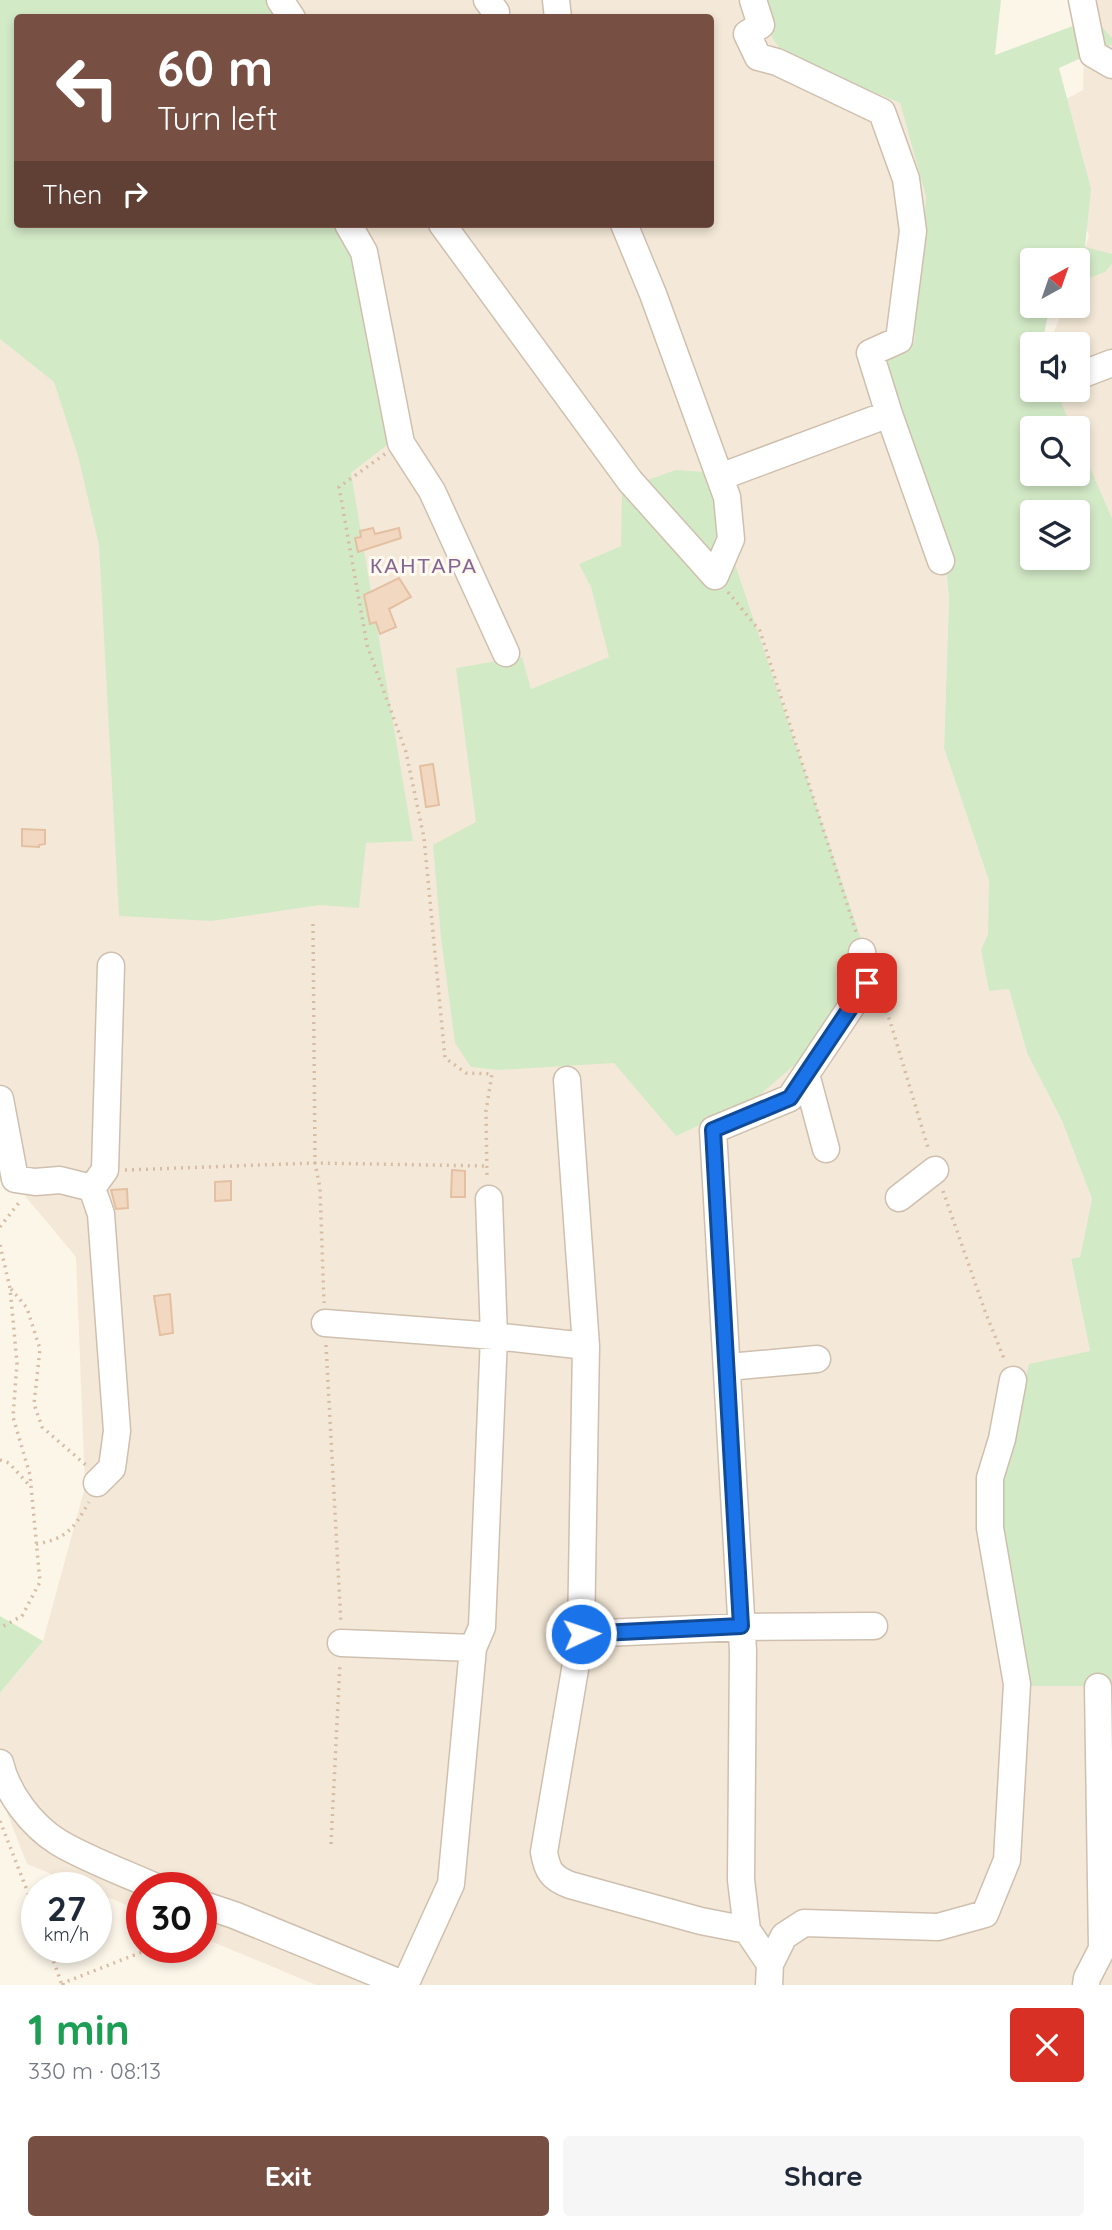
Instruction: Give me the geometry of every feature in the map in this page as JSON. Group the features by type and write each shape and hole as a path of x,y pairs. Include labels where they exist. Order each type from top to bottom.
{"street":[{"path":"753,0 761,25 747,34 758,57 777,62 882,112 906,179 913,231 900,340 870,353 941,561"},
{"path":"1082,0 1093,54 1112,65"},
{"path":"350,228 365,252 401,443 432,491 506,653"},
{"path":"445,228 630,481 715,576 731,539 727,496 653,294 626,228"},
{"path":"1090,371 1112,363"},
{"path":"720,477 889,414"},
{"path":"770,1974 747,1930 740,1880 741,1626 713,1130 790,1098 867,983 862,952"},
{"path":"97,1483 112,1468 117,1431 99,1180 111,966"},
{"path":"806,1074 826,1149"},
{"path":"567,1080 586,1346 581,1634 544,1852 546,1869 555,1879 570,1885 701,1921 747,1930"},
{"path":"0,1099 15,1179 35,1182 99,1180"},
{"path":"899,1198 935,1170"},
{"path":"217,1910 405,1985 451,1884 473,1648 482,1627 494,1336 489,1199"},
{"path":"325,1323 586,1346"},
{"path":"728,1367 817,1359"},
{"path":"770,1974 785,1936 804,1923 938,1927 985,1914 1007,1860 1017,1684 990,1528 990,1478 1002,1439 1013,1380"},
{"path":"581,1634 741,1626 874,1626"},
{"path":"341,1643 473,1648"},
{"path":"1087,1985 1087,1978 1107,1950 1098,1687"},
{"path":"0,1763 4,1780 18,1802 57,1841 126,1873"}],"path":[{"path":"401,443 339,487 367,645 406,752 424,838 445,1058 466,1073 492,1074 486,1111 489,1199"},
{"path":"313,924 314,1163 320,1188 341,1643 331,1844"},
{"path":"99,1180 314,1163 487,1166"},
{"path":"0,1227 35,1182"},
{"path":"0,1245 10,1288 17,1363 13,1417 30,1475 40,1582 22,1616 0,1628"},
{"path":"10,1288 27,1308 40,1349 34,1404 42,1427 96,1474 97,1483 97,1490 74,1528 55,1541 36,1544"},
{"path":"0,1460 9,1463 31,1486"},
{"path":"0,1821 21,1875"},
{"path":"55,1963 63,1984 126,1959"}],"shaded area":[{"path":"0,0 764,0 787,57 900,103 926,197 914,343 949,597 944,748 989,881 989,934 981,950 989,990 1009,989 1027,1053 1062,1121 1092,1199 1080,1257 1071,1260 1090,1351 1030,1686 1112,1686 1112,1985 316,1985 217,1944 217,1872 126,1872 126,1905 112,1899 112,1872 47,1872 27,1864 0,1795 0,1693 43,1641 85,1487 76,1257 0,1166"},
{"path":"1084,0 1112,0 1112,552 1083,486 1090,486 1090,416 1050,416 1045,402 1090,402 1090,332 1054,332 1059,318 1090,318 1090,248 1085,248 1089,236 1046,110 1083,90"}],"green space":[{"path":"0,0 276,0 286,14 14,14 14,228 344,228 360,259 392,441 351,473 413,841 366,843 359,908 320,905 211,921 119,916 99,545 78,456 54,382 0,339"},
{"path":"764,0 1001,0 995,55 1094,18 1112,38 1112,44 1059,68 1091,189 1085,247 1089,248 1020,248 1020,318 1047,318 1044,332 1020,332 1020,402 1061,402 1067,416 1020,416 1020,486 1090,486 1090,468 1112,518 1112,1686 1030,1686 986,1596 1006,1454 1029,1364 1090,1351 1071,1259 1080,1257 1092,1199 1062,1121 1027,1053 1009,989 989,991 981,950 988,934 989,881 944,748 949,597 942,538 885,356 914,343 926,197 900,103 787,57 772,38"},
{"path":"1090,248 1112,254 1112,264 1105,272 1090,278"},
{"path":"676,470 704,472 867,957 799,1061 754,1100 676,1136 614,1063 498,1070 471,1067 455,1043 441,938 433,845 476,822 456,668 522,657 531,689 609,657 591,587 579,564 621,546 622,489"},
{"path":"0,1616 43,1641 0,1693"}],"building":[{"path":"373,528 375,534 399,528 401,538 358,552 355,538 361,537 360,531"},
{"path":"399,578 411,597 389,609 396,627 380,634 376,622 370,624 364,595"},
{"path":"433,764 439,805 426,807 420,766"},
{"path":"22,829 45,830 45,844 39,847 22,846"},
{"path":"452,1170 465,1171 465,1197 451,1197"},
{"path":"231,1181 231,1200 215,1201 215,1182"},
{"path":"127,1189 128,1208 116,1209 111,1190"},
{"path":"170,1294 173,1333 160,1335 154,1296"}],"district":[{"name":"КАНТАРА","path":"424,565"}],"route":[{"path":"581,1634 741,1626 717,1158 713,1130 790,1098 867,983"}]}
